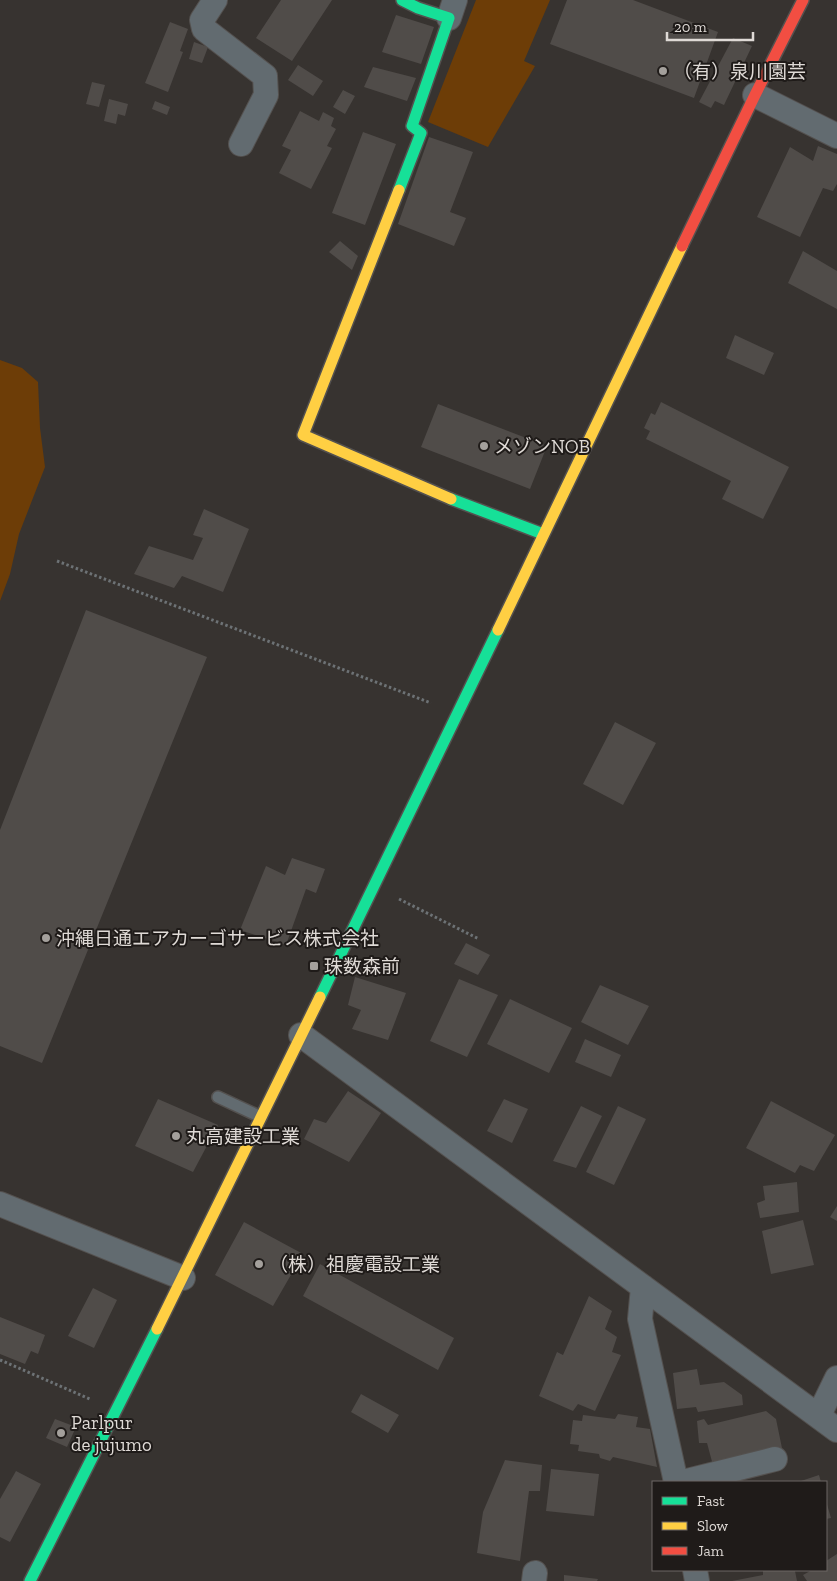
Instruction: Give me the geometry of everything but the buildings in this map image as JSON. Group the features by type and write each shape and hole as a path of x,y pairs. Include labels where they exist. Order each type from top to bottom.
{"street":[{"path":"214,0 202,20 204,29 265,76 266,94 241,144"},
{"path":"402,0 418,8 452,9 412,126 421,133 303,435 421,486 543,534"},
{"path":"30,1581 182,1278 374,887 755,95 803,0"},
{"path":"755,95 837,136"},
{"path":"301,1035 837,1430"},
{"path":"0,1204 182,1278"},
{"path":"643,1287 640,1319 676,1481"},
{"path":"819,1415 837,1378"},
{"path":"688,1481 775,1459"}],"lane":[{"path":"218,1097 261,1117"}],"path":[{"path":"57,561 457,713"},
{"path":"374,887 479,939"},
{"path":"0,1360 115,1411"}],"shaded area":[{"path":"476,0 550,0 524,61 535,66 488,147 428,122"},
{"path":"0,360 22,368 38,382 40,428 45,467 19,534 10,574 0,601"}],"traffic: fast":[{"path":"399,190 421,133 412,126 449,18 418,8 402,0"},
{"path":"451,499 543,534"},
{"path":"320,997 498,630"},
{"path":"30,1581 157,1329"}],"traffic: slow":[{"path":"399,190 303,435 451,499"},
{"path":"498,630 682,246"},
{"path":"157,1329 320,997"}],"traffic: jam":[{"path":"682,246 803,0"}],"place":[{"name":"（有）泉川園芸","path":"663,71"},
{"name":"メゾンNOB","path":"484,446"},
{"name":"沖縄日通エアカーゴサービス株式会社","path":"46,938"},
{"name":"珠数森前","path":"314,966"},
{"name":"丸高建設工業","path":"176,1136"},
{"name":"（株）祖慶電設工業","path":"259,1264"},
{"name":"Parlpur de jujumo","path":"61,1433"}]}
